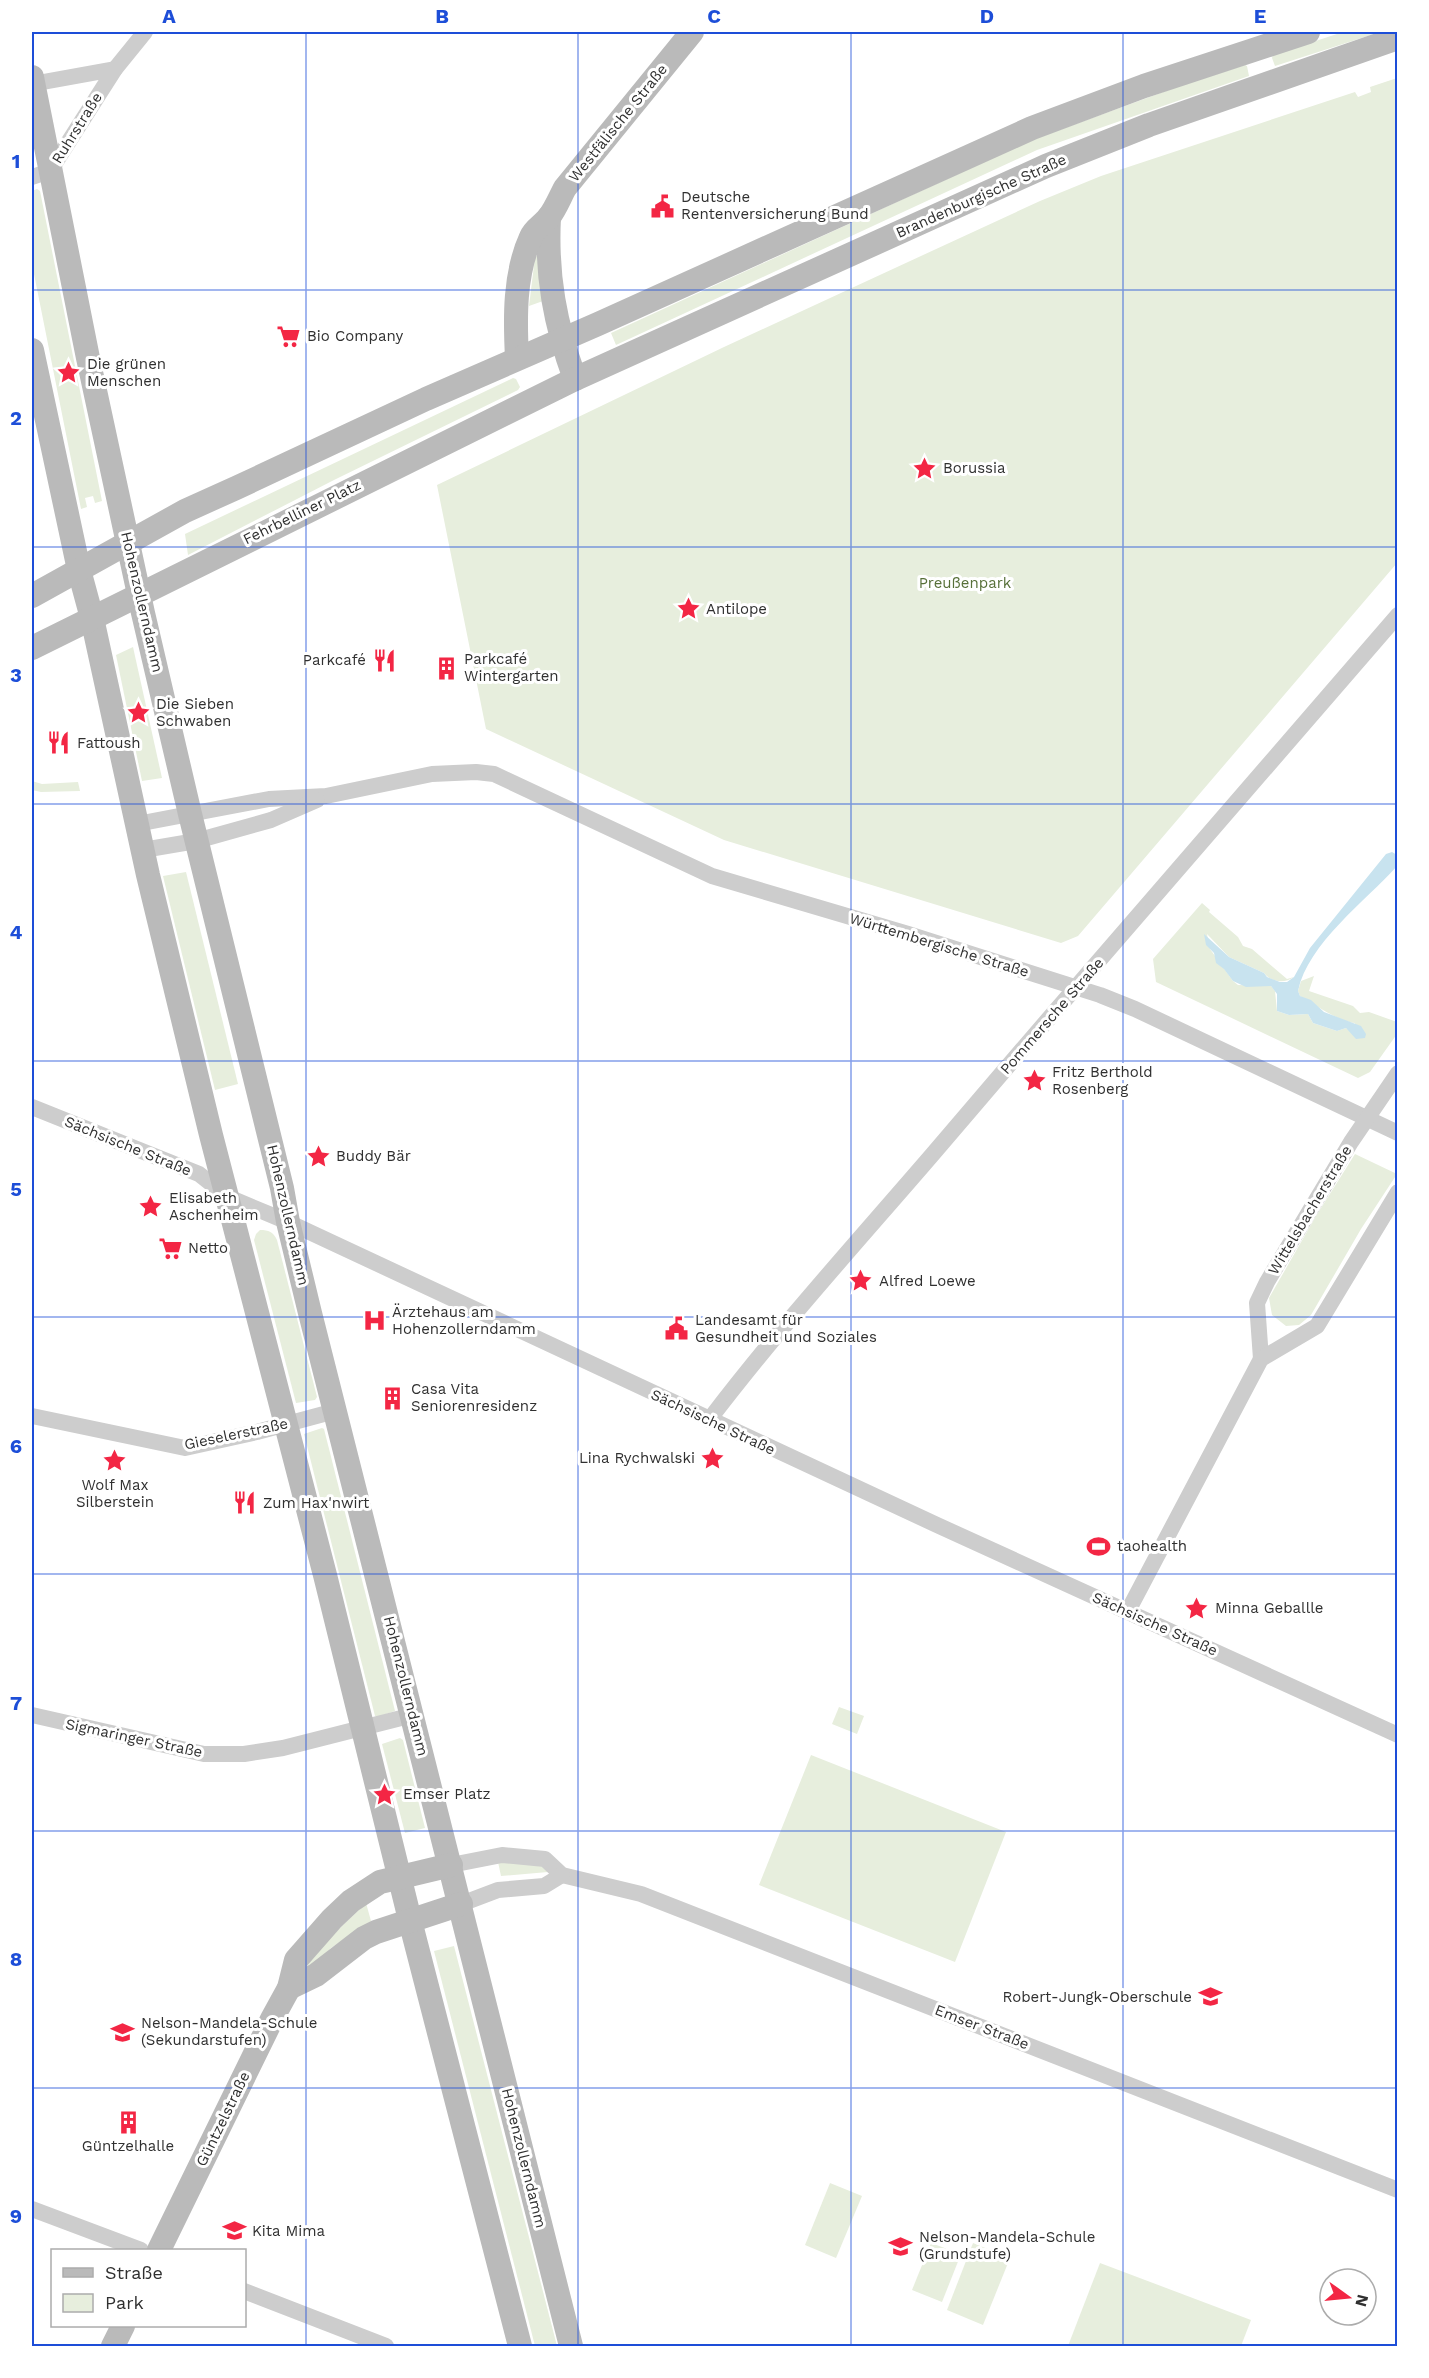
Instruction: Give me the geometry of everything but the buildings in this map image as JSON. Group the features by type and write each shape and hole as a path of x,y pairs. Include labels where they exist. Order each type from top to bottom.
{"main road":[{"name":"Westfälische Straße","path":"517,358 516,320 523,257 532,235 549,217 565,188 692,32"},
{"path":"32,596 185,512 517,358 1032,128 1144,86 1308,32"},
{"name":"Brandenburgische Straße","path":"575,379 1046,166 1149,125 1398,38"},
{"name":"Hohenzollerndamm","path":"32,82 41,174 196,841 335,1411 571,2346"},
{"name":"Westfälische Straße","path":"549,217 549,272 560,340 575,379"},
{"path":"32,351 79,570 211,1136 520,2346"},
{"name":"Fehrbelliner Platz","path":"32,648 575,379"},
{"name":"Güntzelstraße","path":"159,2249 289,1988 296,1960 332,1919 366,1890 380,1882 451,1865"},
{"path":"289,1988 316,1976 364,1938 410,1919 461,1904"},
{"path":"113,2346 122,2327"}],"street":[{"name":"Ruhrstraße","path":"41,174 115,69 145,32"},
{"name":"Ruhrstraße","path":"32,82 115,69"},
{"name":"Pommersche Straße","path":"709,1420 814,1292 1398,615"},
{"name":"Württembergische Straße","path":"326,796 432,774 476,772 495,774 712,876 908,934 1076,988 1146,1014 1398,1133"},
{"path":"137,824 268,799 326,796"},
{"path":"143,850 196,841 271,820 326,796"},
{"name":"Wittelsbacherstraße","path":"1261,1359 1257,1303 1273,1272 1366,1119 1398,1073"},
{"name":"Sächsische Straße","path":"32,1107 199,1174 228,1197 288,1222 709,1420 1398,1735"},
{"path":"1128,1611 1261,1359 1317,1326 1398,1192"},
{"name":"Gieselerstraße","path":"32,1416 185,1448 335,1411"},
{"name":"Sigmaringer Straße","path":"32,1716 204,1754 244,1754 283,1748 413,1715"},
{"name":"Emser Straße","path":"451,1865 516,1854 545,1859 562,1875 641,1894 1398,2190"},
{"path":"461,1904 498,1890 543,1886 562,1875"},
{"path":"32,2209 138,2249"},
{"path":"246,2292 386,2346"}],"green space":[{"path":"1343,32 1377,33 1275,66 1273,55"},
{"path":"1245,65 1249,76 1037,150 616,345 611,333 1032,140 1177,87"},
{"name":"Preußenpark","path":"1397,78 1397,563 1078,936 1061,943 724,840 486,729 437,485 724,347 1040,201 1101,176 1355,92 1358,97 1371,92 1370,87"},
{"path":"37,189 40,191 102,501 95,503 93,496 85,498 87,507 81,509 32,264 32,191"},
{"path":"537,256 543,301 529,306 535,257"},
{"path":"513,378 520,387 518,390 188,555 185,534"},
{"path":"133,647 162,778 142,781 116,655"},
{"path":"32,781 42,784 78,782 80,791 41,792 32,790"},
{"path":"186,872 238,1084 215,1090 163,876"},
{"path":"1202,903 1238,937 1243,946 1252,949 1287,979 1294,977 1282,981 1274,980 1229,957 1207,934 1210,949 1233,981 1238,985 1271,986 1275,991 1277,1011 1289,1015 1308,1014 1313,1023 1337,1031 1346,1028 1351,1032 1355,1023 1334,1016 1300,996 1298,991 1301,981 1314,976 1309,991 1353,1006 1360,1013 1369,1012 1397,1022 1397,1034 1370,1072 1358,1078 1156,982 1153,959"},
{"path":"1355,1154 1397,1174 1361,1229 1311,1315 1299,1325 1286,1326 1272,1315 1269,1298"},
{"path":"260,1230 270,1232 277,1240 317,1397 315,1400 296,1403 254,1240"},
{"path":"322,1428 395,1711 377,1717 304,1434"},
{"path":"839,1707 864,1716 857,1734 832,1724"},
{"path":"400,1738 403,1740 425,1828 405,1833 382,1744"},
{"path":"811,1755 1006,1832 955,1962 759,1885"},
{"path":"498,1862 546,1866 548,1872 501,1876"},
{"path":"366,1903 371,1921 331,1948 308,1971 303,1968 313,1954"},
{"path":"454,1946 557,2346 535,2346 434,1951"},
{"path":"830,2183 862,2196 836,2258 805,2245"},
{"path":"931,2243 961,2254 942,2302 912,2290"},
{"path":"973,2243 1010,2258 983,2325 947,2310"},
{"path":"1100,2263 1251,2320 1241,2346 1068,2346"}],"water":[{"path":"1392,852 1397,855 1397,866 1340,924 1313,956 1298,991 1300,996 1311,1000 1324,1012 1361,1026 1366,1034 1365,1038 1356,1039 1346,1028 1337,1031 1313,1023 1308,1014 1289,1015 1277,1011 1277,994 1271,986 1246,987 1233,981 1216,963 1214,953 1206,945 1204,934 1229,957 1264,973 1267,977 1287,982 1294,977 1310,948 1386,854"}],"place":[{"name":"Deutsche Rentenversicherung Bund","path":"663,206"},
{"name":"Bio Company","path":"289,336"},
{"name":"Die grünen Menschen","path":"69,373"},
{"name":"Borussia","path":"925,468"},
{"name":"Antilope","path":"688,609"},
{"name":"Parkcafé","path":"384,660"},
{"name":"Parkcafé Wintergarten","path":"446,668"},
{"name":"Die Sieben Schwaben","path":"138,713"},
{"name":"Fattoush","path":"59,743"},
{"name":"Fritz Berthold Rosenberg","path":"1034,1081"},
{"name":"Buddy Bär","path":"318,1156"},
{"name":"Elisabeth Aschenheim","path":"151,1207"},
{"name":"Netto","path":"170,1248"},
{"name":"Alfred Loewe","path":"861,1281"},
{"name":"Ärztehaus am Hohenzollerndamm","path":"374,1321"},
{"name":"Landesamt für Gesundheit und Soziales","path":"677,1329"},
{"name":"Casa Vita Seniorenresidenz","path":"393,1398"},
{"name":"Lina Rychwalski","path":"713,1458"},
{"name":"Wolf Max Silberstein","path":"115,1461"},
{"name":"Zum Hax'nwirt","path":"245,1503"},
{"name":"taohealth","path":"1099,1546"},
{"name":"Minna Geballle","path":"1197,1608"},
{"name":"Emser Platz","path":"385,1794"},
{"name":"Robert-Jungk-Oberschule","path":"1210,1997"},
{"name":"Nelson-Mandela-Schule (Sekundarstufen)","path":"123,2032"},
{"name":"Güntzelhalle","path":"128,2122"},
{"name":"Kita Mima","path":"234,2231"},
{"name":"Nelson-Mandela-Schule (Grundstufe)","path":"901,2246"}]}
